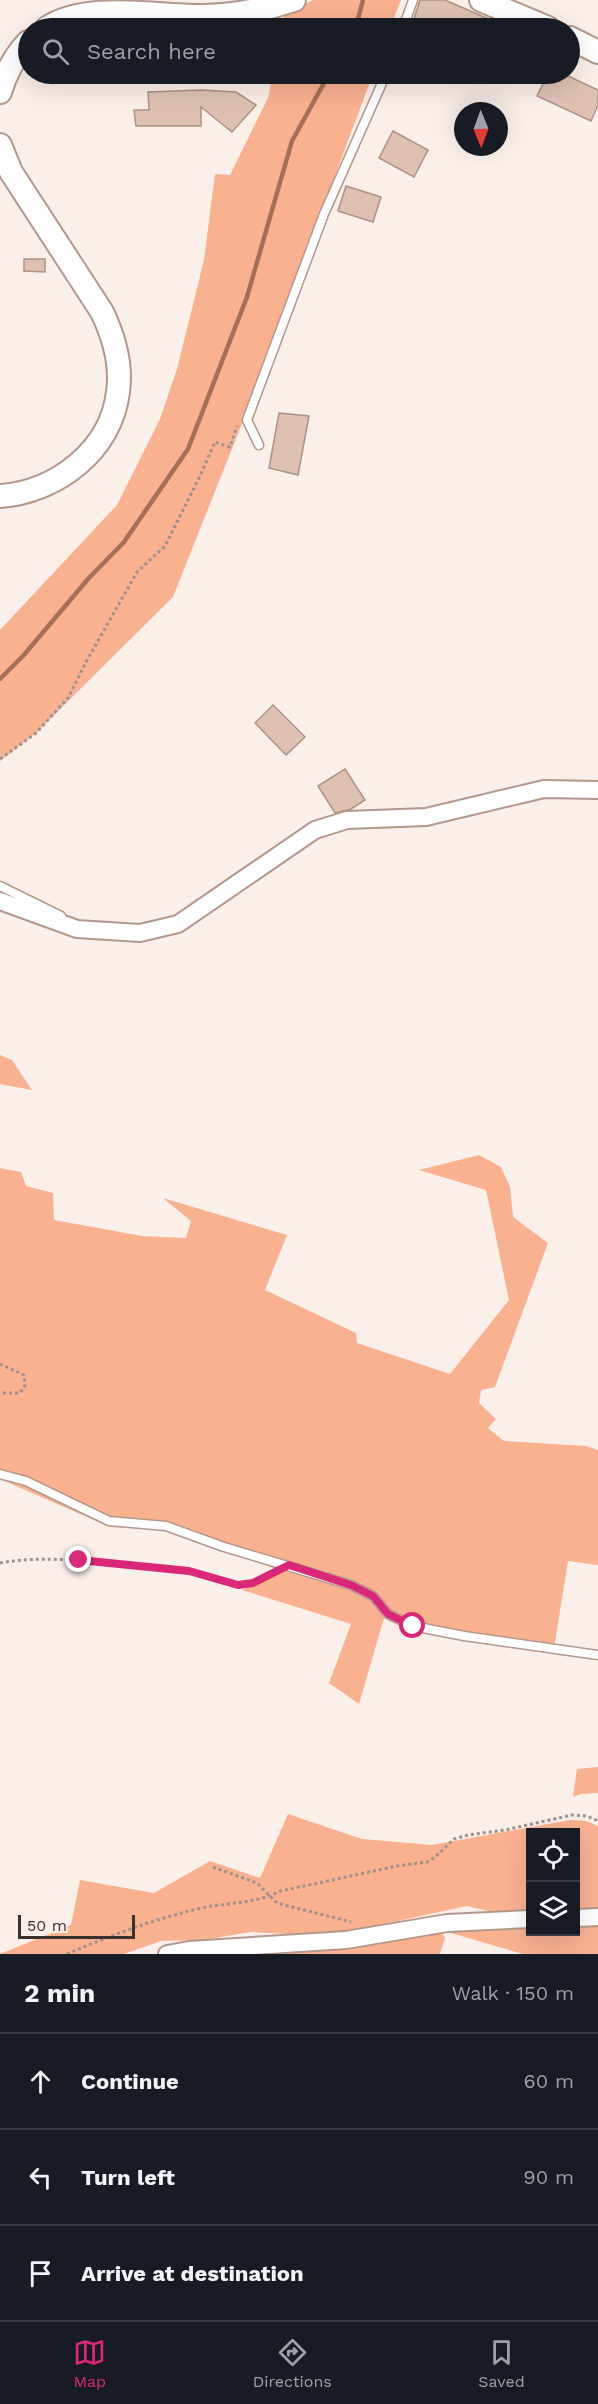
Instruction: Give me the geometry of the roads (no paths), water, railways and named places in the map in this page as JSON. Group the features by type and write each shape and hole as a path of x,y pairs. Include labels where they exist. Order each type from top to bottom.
{"main road":[{"path":"72,18 115,13 202,16 238,14 294,0"},
{"path":"481,0 524,18"},
{"path":"580,43 598,52"},
{"path":"0,92 4,78 18,53"},
{"path":"0,145 10,172 102,312 112,333 119,374 118,393 113,414 104,433 89,454 69,472 47,485 20,495 0,496"}],"street":[{"path":"0,901 77,930 140,933 178,924 315,830 347,820 426,817 544,789 598,790"},
{"path":"580,1918 598,1917"},
{"path":"167,1954 189,1950 298,1944 378,1936 447,1923 526,1919"}],"lane":[{"path":"406,18 413,0"},
{"path":"259,445 247,420 324,214 382,84"},
{"path":"0,886 64,917 77,930"},
{"path":"0,1474 26,1481 109,1521 166,1526 224,1547 351,1585 373,1596 388,1614 413,1626 464,1636 598,1655"}],"waterway":[{"path":"358,18 363,0"},
{"path":"0,679 23,656 88,579 124,542 188,449 247,297 292,141 323,84"}]}
